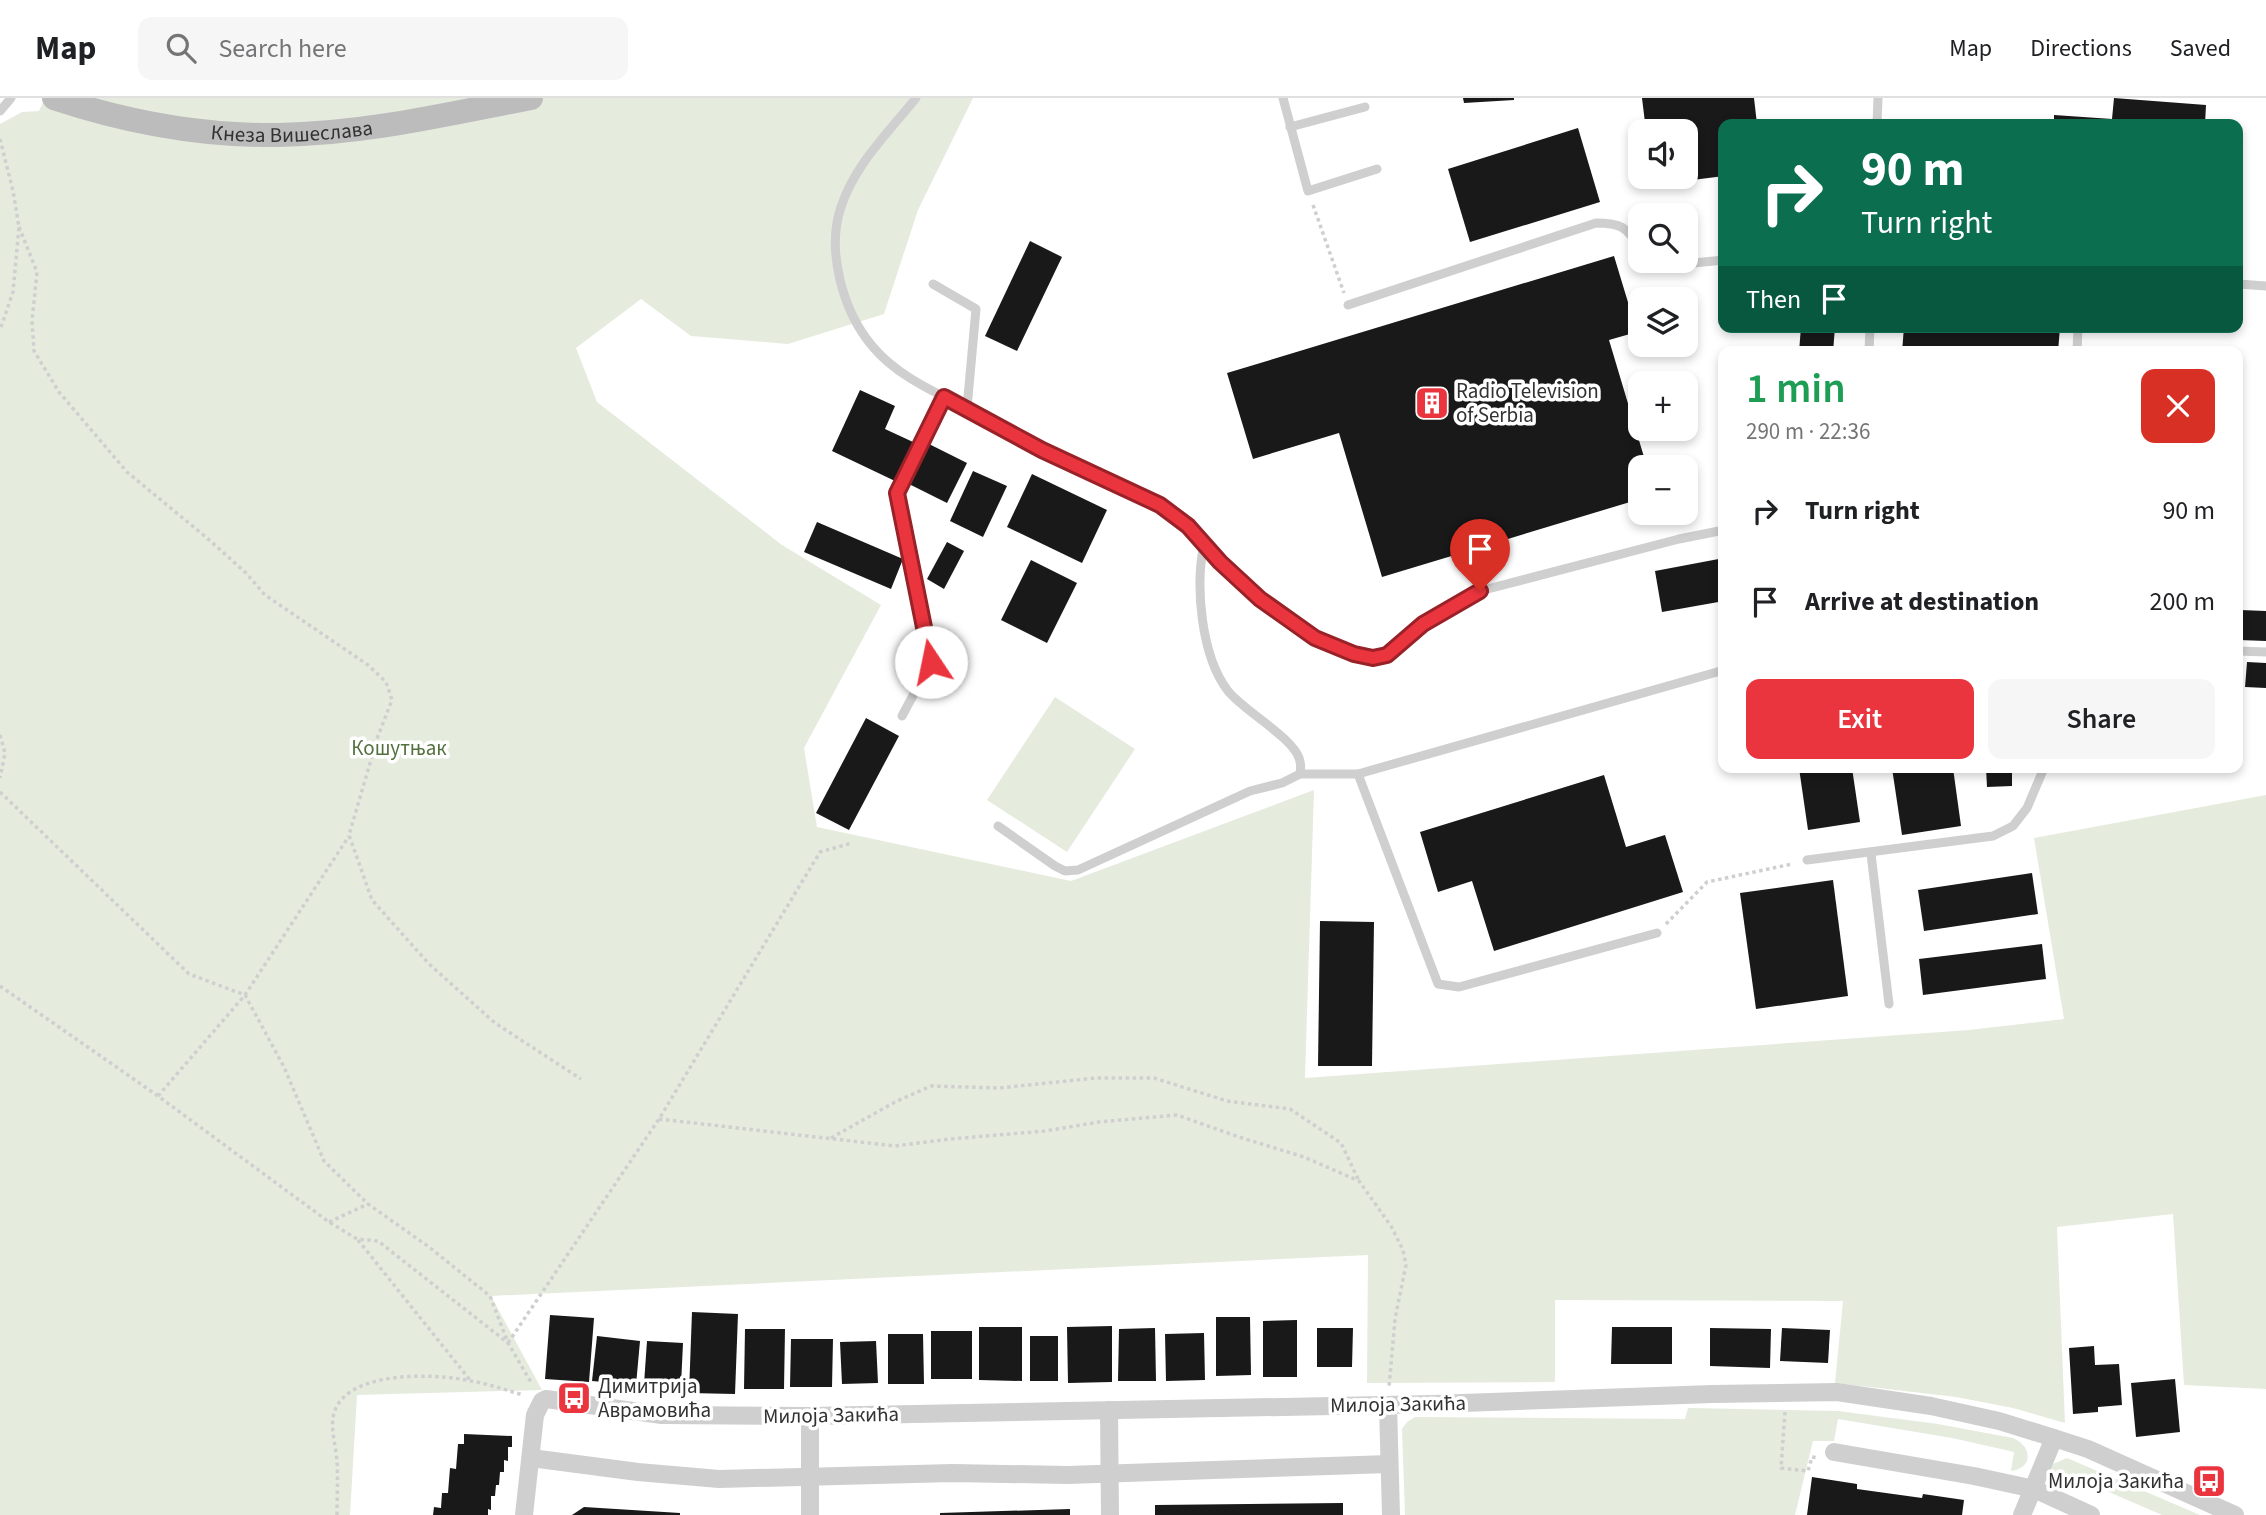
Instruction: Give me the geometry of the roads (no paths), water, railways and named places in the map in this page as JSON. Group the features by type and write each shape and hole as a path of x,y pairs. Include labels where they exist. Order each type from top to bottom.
{"main road":[{"name":"Кнеза Вишеслава","path":"54,98 149,124 211,132 280,135 338,132 417,121 531,98"}],"street":[{"name":"Милоја Закића","path":"531,1458 535,1415 542,1401 547,1399 662,1415 810,1416 1388,1405 1837,1392 1931,1406 2000,1421 2088,1449 2235,1515"},
{"path":"1388,1405 1391,1515"},
{"path":"1109,1410 1110,1515"},
{"path":"810,1416 810,1515"},
{"path":"2022,1515 2054,1438"},
{"path":"1828,1456 1975,1476 2034,1489 2091,1515"},
{"path":"524,1515 531,1458 719,1479 953,1473 1068,1475 1389,1464"}],"lane":[{"path":"0,111 11,98"},
{"path":"916,98 869,156 840,208 836,254 848,304 872,346 888,362 944,397 1042,450 1178,516 1220,562 1260,599 1305,631 1336,648 1373,658 1379,657 1394,650 1423,624 1480,591 1718,531"},
{"path":"1283,98 1308,191 1377,169"},
{"path":"1877,119 1878,98"},
{"path":"1290,127 1365,107"},
{"path":"1348,305 1596,223 1609,223 1628,229"},
{"path":"1698,263 1718,261"},
{"path":"933,284 976,309 967,408"},
{"path":"2243,284 2266,286"},
{"path":"902,716 931,662 897,493 944,397"},
{"path":"1205,544 1199,583 1200,603 1205,635 1220,678 1236,700 1292,745 1299,756 1300,774"},
{"path":"2243,651 2266,652"},
{"path":"998,826 1055,866 1065,871 1078,870 1250,791 1282,783 1300,774 1358,774 1718,672"},
{"path":"1807,860 1993,836 2013,826 2027,808 2042,773"},
{"path":"1358,774 1438,984 1459,987 1657,933"},
{"path":"1871,853 1889,1004"}],"place":[{"name":"Radio Television of Serbia","path":"1432,403"},
{"name":"Димитрија Аврамовића","path":"574,1398"},
{"name":"Милоја Закића","path":"2209,1481"}],"park label":[{"name":"Кошутњак","path":"399,748"}]}
